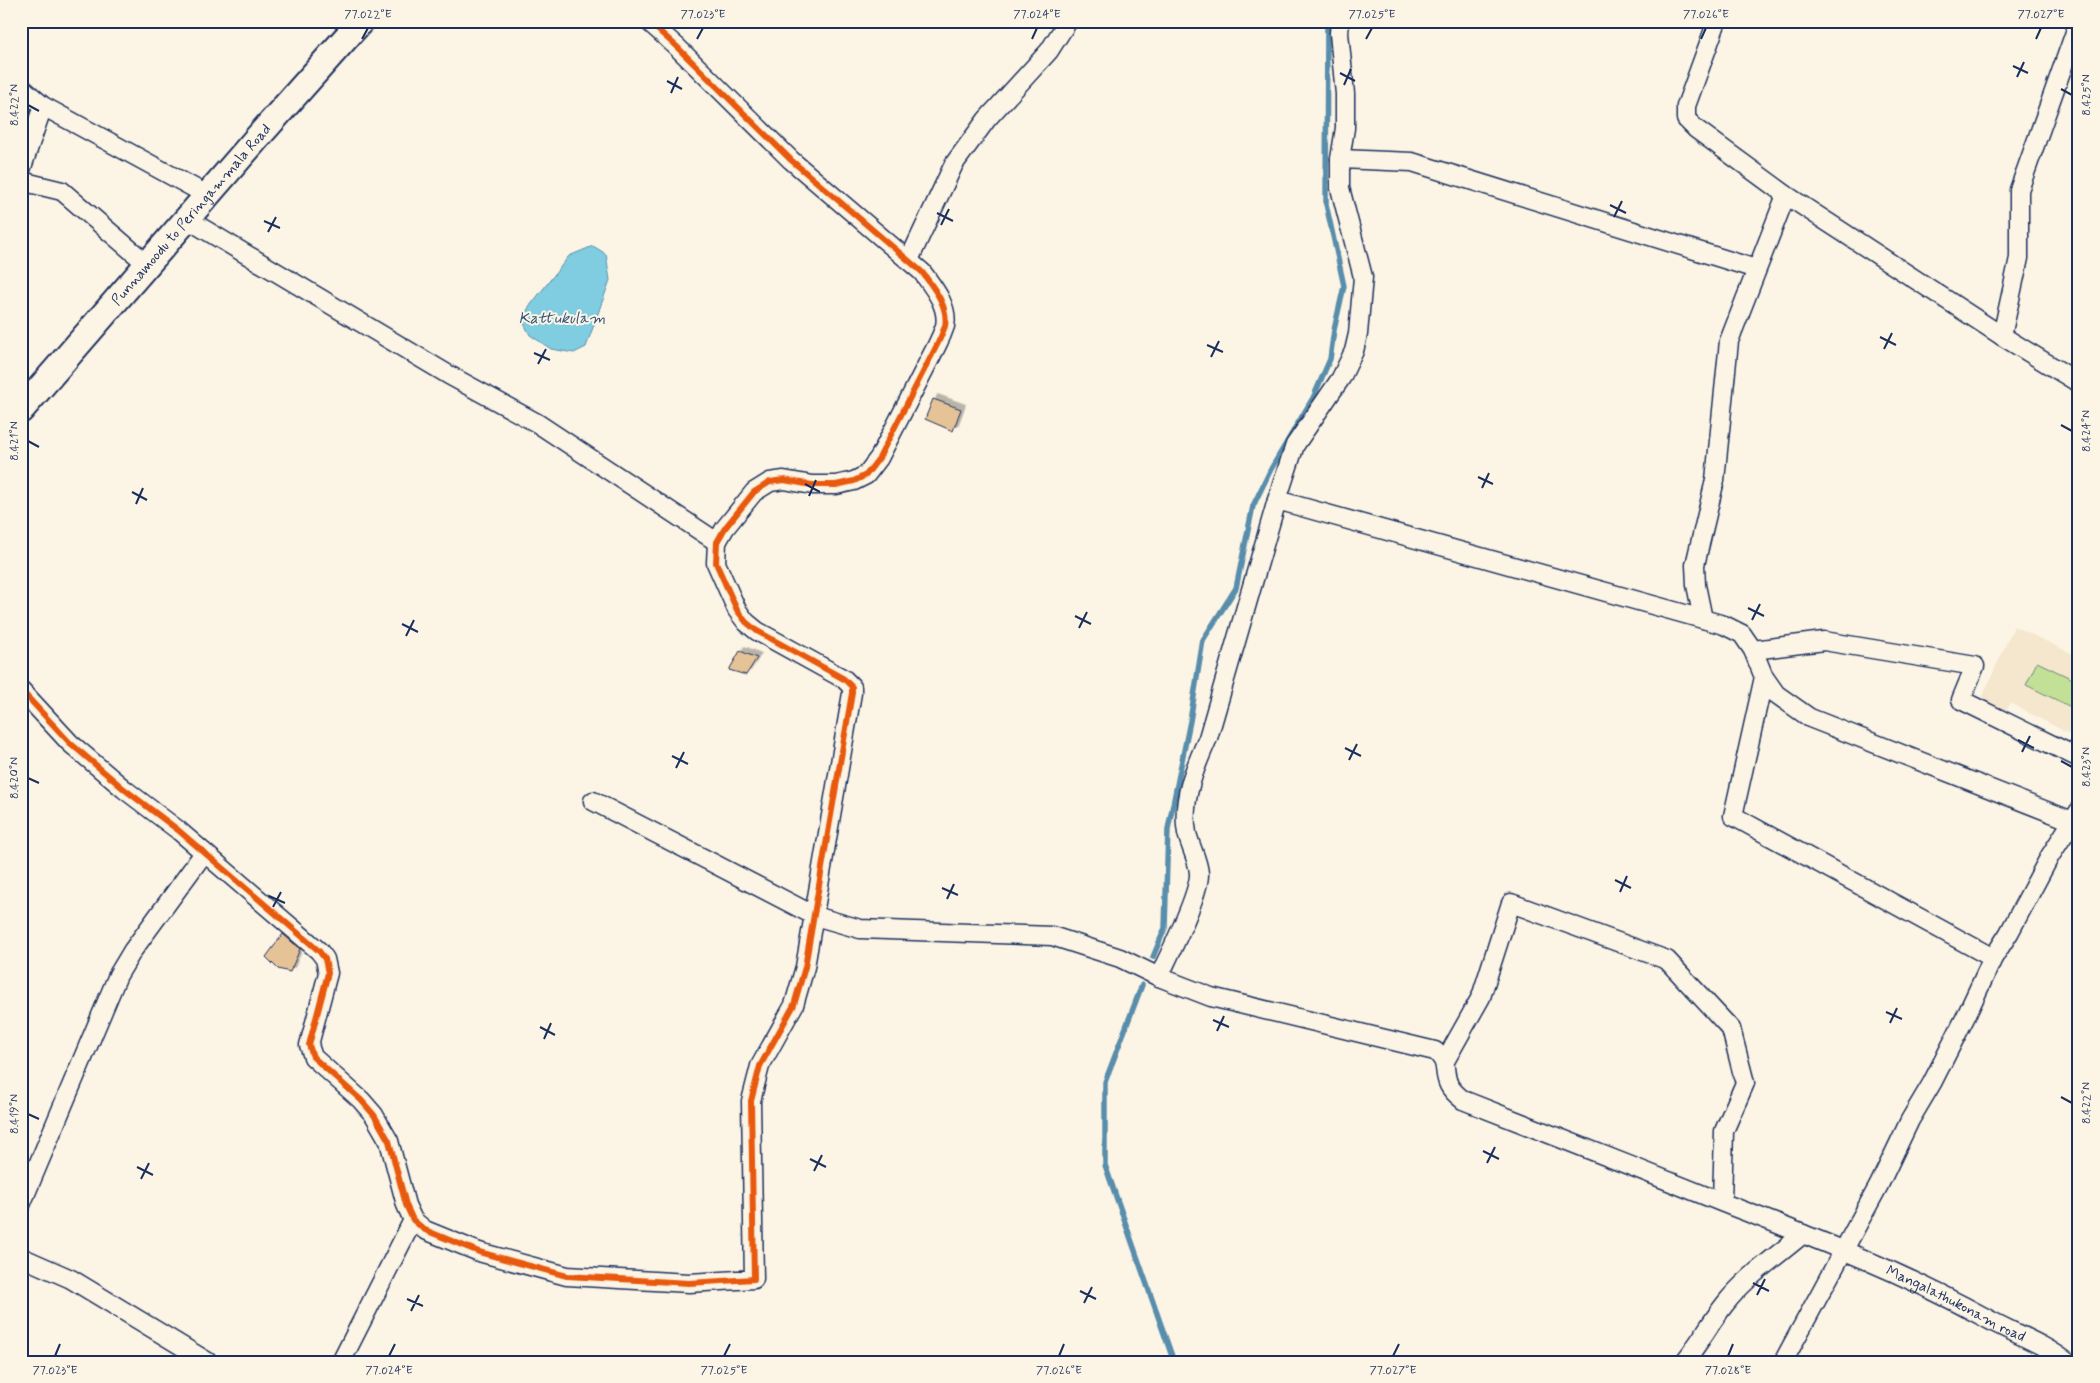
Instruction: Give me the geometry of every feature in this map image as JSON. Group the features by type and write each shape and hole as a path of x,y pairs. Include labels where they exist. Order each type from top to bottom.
{"main road":[{"name":"Punnamoodu to Peringammala Road","path":"21,410 361,21"}],"street":[{"path":"21,690 70,743 124,789 178,830 326,959 328,973 308,1045 313,1057 361,1100 374,1115 389,1141 406,1205 413,1220 425,1230 479,1252 567,1276 689,1283 754,1279 751,1102 760,1066 794,1005 805,967 852,687 844,679 758,631 746,622 737,610 716,563 717,542 725,528 754,492 770,482 784,480 812,486 836,485 854,481 866,475 879,458 937,345 945,325 943,309 938,294 922,272 791,160 676,46 648,21"},
{"path":"909,260 954,164 987,119 1049,51 1068,21"},
{"path":"1159,977 1194,899 1199,874 1187,832 1186,805 1194,768 1208,738 1277,500 1295,446 1341,378 1354,351 1358,334 1363,277 1340,188 1340,159 1345,128 1345,94 1339,33 1340,21"},
{"path":"1717,21 1690,93 1686,106 1686,119 1696,129 1786,196 2002,336 2079,383"},
{"path":"2002,336 2019,258 2019,190 2079,21"},
{"path":"21,87 43,106 207,195"},
{"path":"21,170 43,106"},
{"path":"1340,159 1412,162 1756,269"},
{"path":"21,181 62,191 148,264"},
{"path":"1703,619 1696,585 1695,565 1715,480 1729,341 1786,196"},
{"path":"187,219 449,375 537,423 717,542"},
{"path":"1277,500 1724,625 1742,634 1753,650 1764,677 1776,694 1810,718 2075,816 2050,856 2009,933 1993,958 1959,1030 1932,1083 1910,1120 1879,1185 1783,1362"},
{"path":"1753,650 1824,641 1975,666 1961,700 2079,758"},
{"path":"1764,677 1733,816 1993,958"},
{"path":"593,801 815,916 860,929 1052,936 1120,958 1159,977 1211,997 1435,1051 1444,1061 1480,997 1511,903 1667,960 1731,1029 1745,1082 1724,1131 1722,1202"},
{"path":"21,1205 118,975 133,950 204,853"},
{"name":"Mangalathukonam road","path":"1444,1061 1446,1079 1450,1087 1463,1100 1868,1260 1952,1300 1988,1320 2026,1336 2067,1362"},
{"path":"341,1362 413,1220"},
{"path":"1684,1362 1700,1343 1725,1304 1804,1234"},
{"path":"21,1257 71,1279 208,1362"}],"shaded area":[{"path":"2014,626 2079,657 2079,739 2010,703 2006,712 1981,700"}],"green space":[{"path":"2037,662 2079,682 2079,711 2026,685"}],"water":[{"name":"Kattukulam","path":"593,246 606,254 610,280 586,347 574,353 551,349 530,335 522,320 529,307 569,256"}],"building":[{"path":"933,399 961,409 953,431 925,419"},
{"path":"740,651 757,658 746,675 729,670"},
{"path":"283,934 300,949 290,972 278,969 266,957"}],"waterway":[{"path":"1153,957 1165,928 1168,829 1190,721 1203,640 1236,588 1253,506 1271,469 1313,398 1330,359 1334,330 1344,286 1326,204 1327,21"},
{"path":"1142,985 1105,1082 1105,1165 1174,1362"}],"cycle path":[{"path":"21,690 70,743 124,789 178,830 319,951 325,959 328,973 309,1045 313,1057 361,1100 374,1115 389,1141 406,1205 413,1220 425,1230 479,1252 567,1276 689,1283 754,1279 751,1101 760,1066 794,1005 805,967 852,687 844,679 757,631 746,622 737,610 716,563 717,542 725,528 754,492 770,482 784,480 812,485 836,485 854,481 866,475 879,458 937,345 946,319 939,297 922,272 791,160 676,46 648,21"}]}
